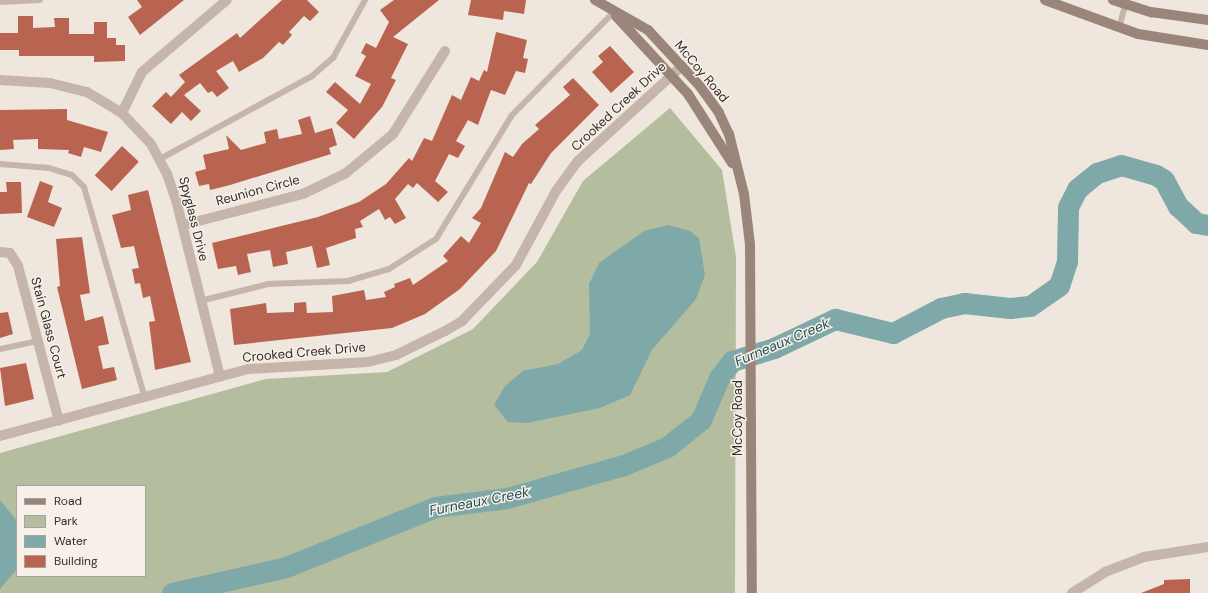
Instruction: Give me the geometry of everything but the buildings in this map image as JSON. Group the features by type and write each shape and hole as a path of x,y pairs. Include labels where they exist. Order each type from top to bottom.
{"street":[{"path":"122,113 142,72 227,0"},
{"name":"McCoy Road","path":"595,0 613,13 648,30 682,66 719,112 729,134 748,219 751,290 752,593"},
{"path":"1045,0 1119,28 1208,45"},
{"path":"1113,0 1126,2 1151,12 1208,20"},
{"name":"McCoy Road","path":"613,13 688,94 737,172"},
{"name":"Reunion Circle","path":"183,225 303,194 346,173 393,134 445,51"},
{"name":"Crooked Creek Drive","path":"0,436 220,377 269,367 368,362 396,355 462,321 516,265 556,191 578,161 682,66"},
{"name":"Spyglass Drive","path":"0,80 69,87 87,92 122,113 139,128 160,159 183,225 200,301 220,377"},
{"name":"Stain Glass Court","path":"0,252 10,253 18,266 59,421"},
{"path":"1072,593 1105,572 1144,557 1208,548"}],"lane":[{"path":"0,2 40,0"},
{"path":"160,159 312,76 333,58 365,0"},
{"path":"1119,28 1126,2"},
{"path":"200,301 268,284 348,281 389,269 436,239 512,115 613,13"},
{"path":"0,164 49,168 72,175 84,187 145,398"},
{"path":"0,349 37,341"}],"green space":[{"path":"670,108 722,170 736,257 735,593 0,593 0,453 266,379 387,372 473,329 537,262 583,181"}],"water":[{"path":"668,225 690,231 699,238 705,275 696,299 652,350 630,395 600,408 527,423 508,422 494,405 505,386 523,371 558,364 582,350 590,334 589,284 599,263 644,231"},
{"path":"0,500 16,520 16,570 0,589"}],"waterway":[{"name":"Furneaux Creek","path":"172,593 286,567 435,507 507,498 624,465 667,447 701,420 719,378 732,361 774,348 835,319 893,333 941,308 964,303 1010,308 1030,306 1059,286 1067,261 1068,207 1077,189 1097,173 1121,165 1156,175 1164,180 1178,206 1196,223 1208,225"}]}
